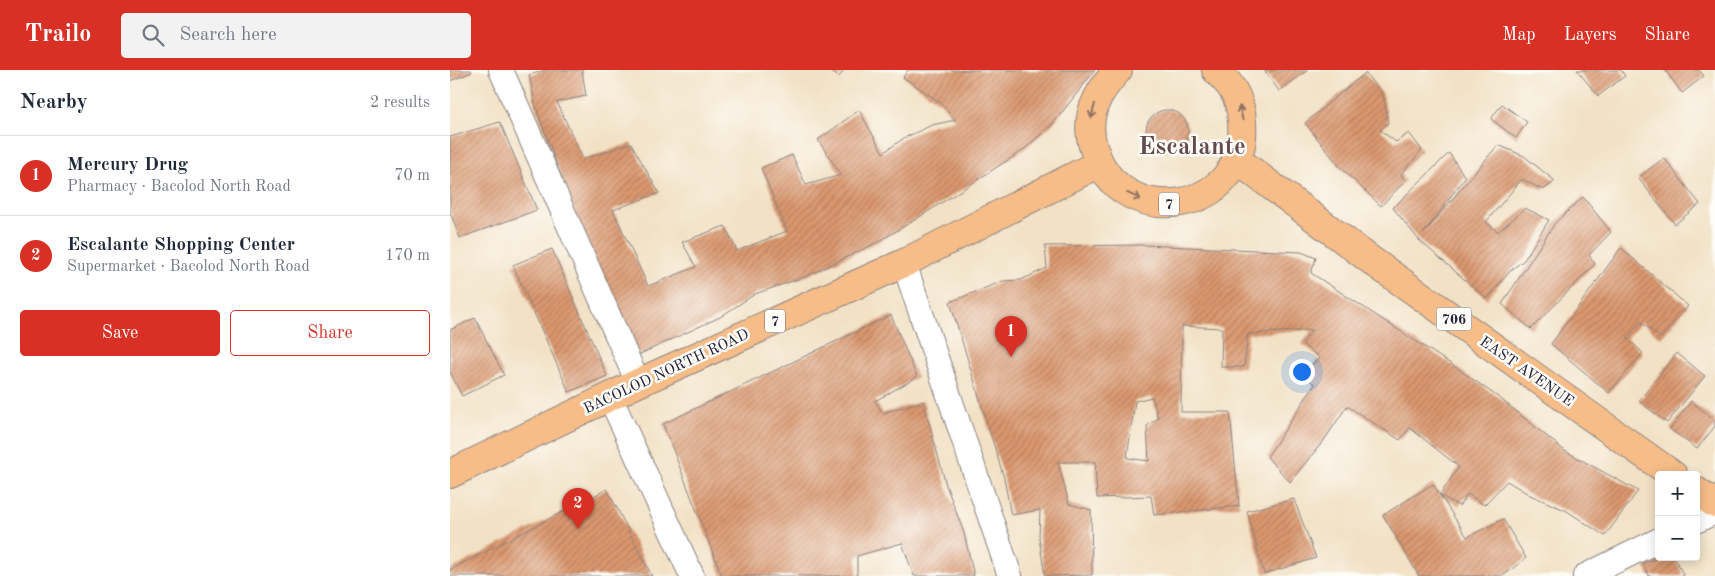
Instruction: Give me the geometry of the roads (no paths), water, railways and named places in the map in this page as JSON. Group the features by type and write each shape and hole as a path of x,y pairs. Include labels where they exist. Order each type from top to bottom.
{"main road":[{"name":"7","path":"1118,70 1101,88 1091,112 1090,139 1098,164 1113,184 1133,197 1157,204 1181,204 1204,195 1223,180 1237,160 1244,136 1242,111 1232,88 1216,70"},
{"name":"EAST AVENUE","path":"1237,160 1372,261 1667,471"},
{"name":"BACOLOD NORTH ROAD","path":"450,474 638,383 904,263 1098,164"},
{"path":"1700,494 1715,504"}],"street":[{"path":"502,70 638,383"},
{"path":"904,263 1010,576"},
{"path":"610,397 692,576"},
{"path":"1700,519 1715,512"},
{"path":"1585,576 1655,542"}],"place":[{"name":"Mercury Drug","path":"1011,357"},
{"name":"Escalante Shopping Center","path":"578,529"}],"district":[{"name":"Escalante","path":"1192,145"}]}
